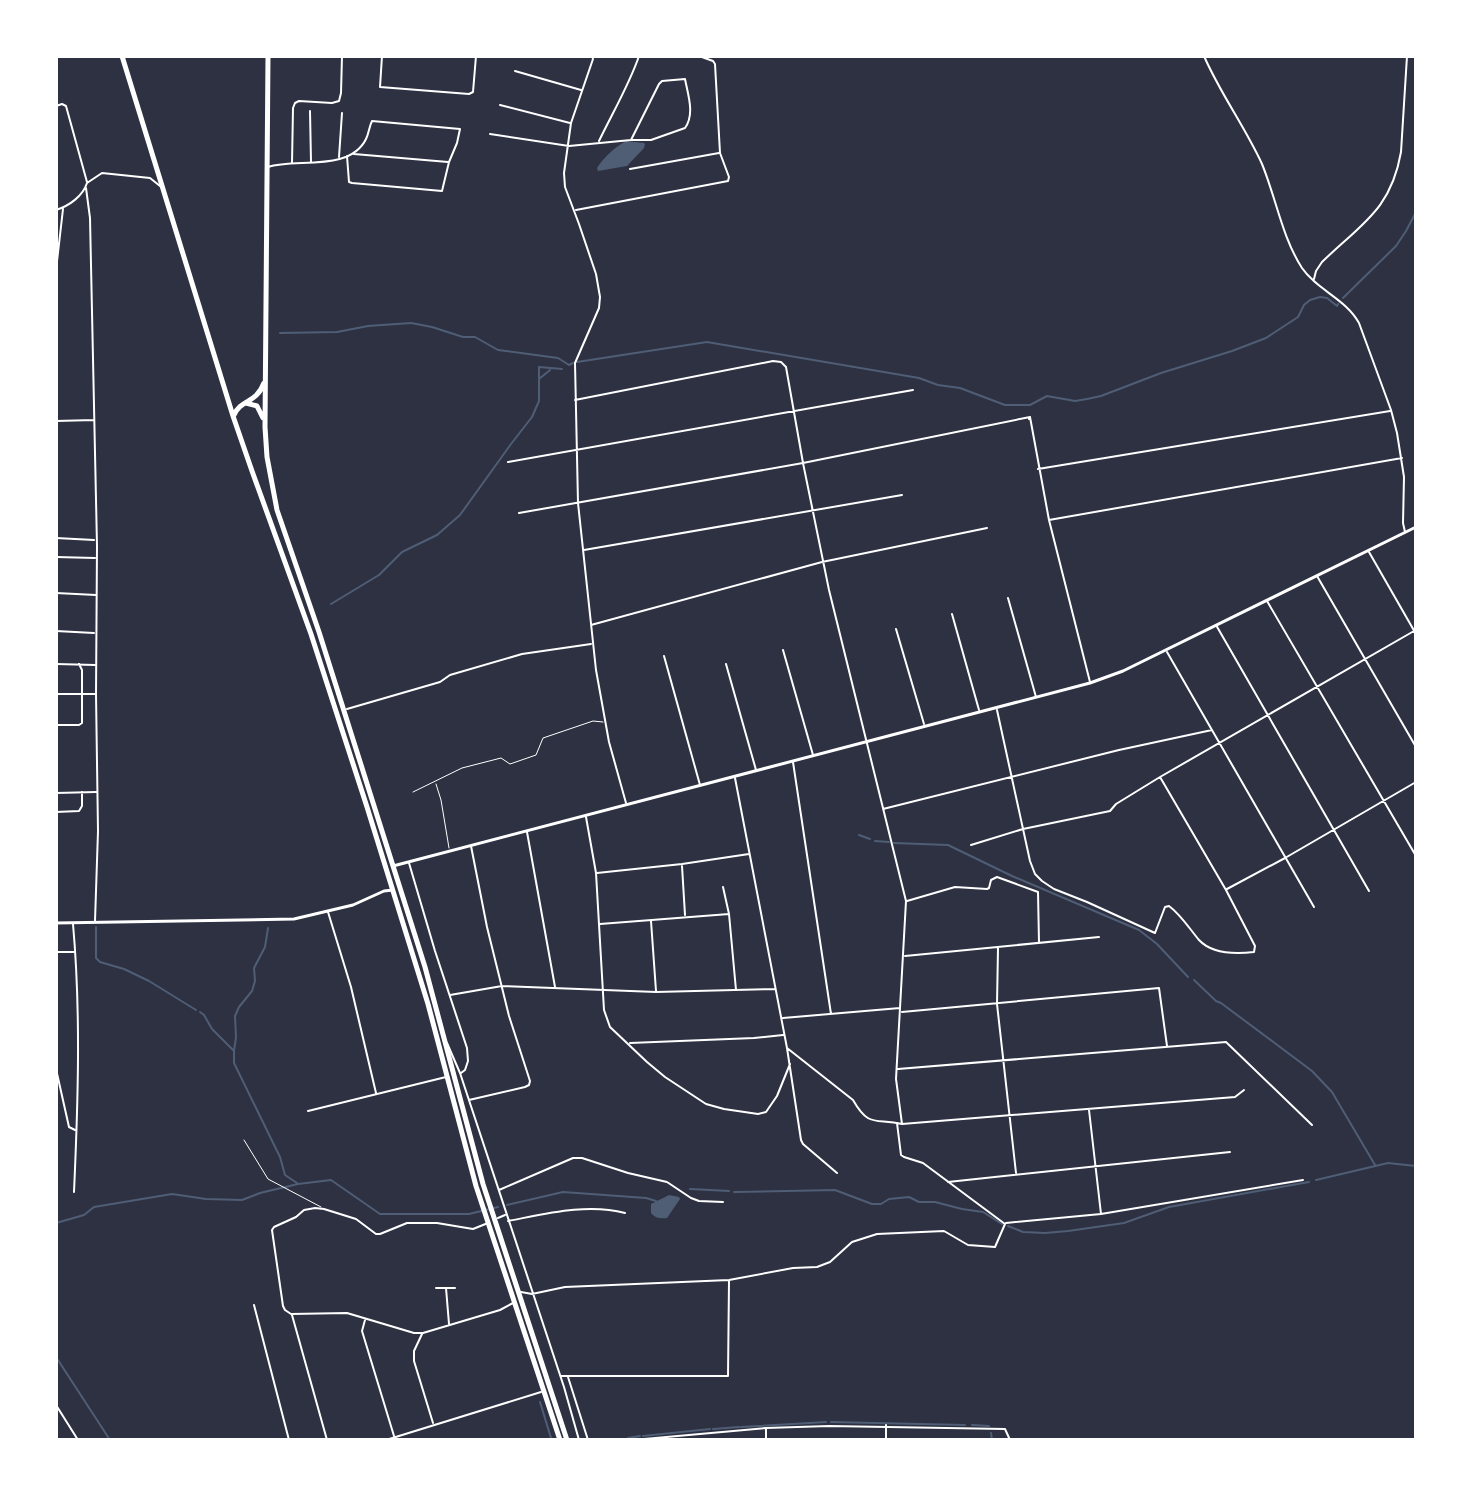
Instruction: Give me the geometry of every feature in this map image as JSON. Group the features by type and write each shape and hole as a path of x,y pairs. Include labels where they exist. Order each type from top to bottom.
{"highway":[{"path":"122,56 233,416 311,634 342,710 425,967 479,1185"},
{"path":"268,56 265,427 268,466 277,510 428,1004 446,1077 479,1185 567,1440"},
{"path":"233,416 238,407 258,395 266,380"},
{"path":"245,403 254,404 260,409 265,427"},
{"path":"495,1235 517,1289 518,1303 559,1440"}],"street":[{"path":"292,164 295,103 339,101 342,56"},
{"path":"382,56 380,87 469,94 473,92 476,57 453,56"},
{"path":"592,56 571,123 564,173 565,187 596,274 600,297 599,308 575,363 578,503 592,644 606,723 627,805"},
{"path":"598,142 639,56"},
{"path":"574,210 725,182 729,177 720,153 715,64 699,56"},
{"path":"1204,56 1261,162 1297,258 1307,275 1356,318 1391,410 1402,458 1405,532"},
{"path":"1314,282 1322,262 1377,212 1391,185 1401,152 1405,56"},
{"path":"515,71 582,90"},
{"path":"490,134 569,146 651,140 685,128 690,119 690,102 685,79 659,84 631,140"},
{"path":"500,105 571,123"},
{"path":"56,106 66,106 87,183 90,218 97,558 98,831 95,922"},
{"path":"310,111 311,163"},
{"path":"339,158 342,113"},
{"path":"347,156 349,182 442,191 460,129 372,121 367,138 354,154"},
{"path":"630,169 720,153"},
{"path":"267,168 354,154 449,162"},
{"path":"87,183 102,173 150,178 161,186"},
{"path":"56,210 64,208 86,188"},
{"path":"56,270 64,208"},
{"path":"575,400 773,361 781,362 786,367 822,562 906,901 897,1069 901,1155 923,1163 1005,1224"},
{"path":"508,462 913,390"},
{"path":"1038,469 1391,410"},
{"path":"519,513 803,463 1029,418 1049,520 1090,683"},
{"path":"56,421 95,420"},
{"path":"1049,520 1402,458"},
{"path":"583,550 902,495"},
{"path":"393,866 1090,683 1123,671 1416,527"},
{"path":"590,625 822,562 987,528"},
{"path":"56,538 95,540"},
{"path":"971,845 1023,829 1106,812 1160,777 1415,632 1368,550"},
{"path":"56,557 97,558"},
{"path":"1317,576 1416,747"},
{"path":"56,593 97,595"},
{"path":"1008,598 1036,699"},
{"path":"1267,600 1416,856"},
{"path":"952,614 980,713"},
{"path":"1216,625 1369,891"},
{"path":"896,629 925,727"},
{"path":"56,631 95,633"},
{"path":"342,710 522,654 592,644"},
{"path":"1165,649 1314,907"},
{"path":"783,650 814,757"},
{"path":"664,656 700,786"},
{"path":"56,664 96,665"},
{"path":"56,725 82,723 82,670 79,664"},
{"path":"726,664 756,771"},
{"path":"56,694 96,694"},
{"path":"997,708 1030,861 1035,874 1042,881 1155,933 1165,907 1169,906 1209,947 1218,951 1254,952 1255,946 1226,890 1160,777"},
{"path":"883,809 1212,730"},
{"path":"793,762 831,1014"},
{"path":"735,777 790,1064 801,1140 837,1173"},
{"path":"1226,890 1416,782"},
{"path":"56,812 79,811 82,792"},
{"path":"56,793 97,792"},
{"path":"586,816 596,873 607,1023 665,1077 706,1104 724,1109 758,1114 766,1112 790,1064"},
{"path":"526,831 555,988"},
{"path":"468,1101 530,1083 509,1016 471,846"},
{"path":"596,873 749,854"},
{"path":"409,861 468,1053 465,1070 460,1073"},
{"path":"682,864 685,917"},
{"path":"906,901 955,887 985,890 994,878 1000,878 1038,892 1039,943"},
{"path":"723,887 729,914 736,991"},
{"path":"56,922 294,919 353,905 393,890"},
{"path":"328,911 351,987 376,1093"},
{"path":"600,924 729,914"},
{"path":"651,919 656,992"},
{"path":"73,923 78,1093 74,1192"},
{"path":"905,956 1099,937"},
{"path":"998,948 997,1004 1016,1174"},
{"path":"56,952 75,952"},
{"path":"450,995 502,986 656,992 776,989"},
{"path":"901,1012 1159,988 1167,1047"},
{"path":"781,1018 901,1007"},
{"path":"629,1043 784,1035"},
{"path":"443,1037 460,1073 579,1440"},
{"path":"897,1069 1226,1042 1312,1125"},
{"path":"787,1048 853,1100 866,1118 876,1121 900,1123 1235,1097 1244,1090"},
{"path":"56,1069 69,1127 76,1131"},
{"path":"308,1111 446,1077"},
{"path":"1089,1109 1101,1214"},
{"path":"948,1182 1230,1152"},
{"path":"498,1191 573,1158 582,1158 667,1182 699,1201 723,1202"},
{"path":"517,1289 532,1294 565,1287 729,1280 793,1268 817,1267 830,1262 852,1242 877,1234 944,1231 968,1245 995,1247 1005,1224 1009,1222 1101,1214 1303,1180"},
{"path":"505,1215 476,1229 437,1223 407,1223 376,1234 356,1219 324,1209 304,1210 272,1230 283,1306 291,1314 347,1313 423,1333 518,1303 524,1293"},
{"path":"507,1221 571,1209 625,1213"},
{"path":"560,1376 728,1376 729,1280"},
{"path":"436,1288 455,1288"},
{"path":"446,1288 449,1325"},
{"path":"254,1305 289,1440"},
{"path":"291,1314 327,1440"},
{"path":"366,1319 362,1331 395,1437"},
{"path":"423,1333 414,1351 414,1361 434,1424"},
{"path":"568,1375 588,1440"},
{"path":"386,1440 544,1391"},
{"path":"56,1405 78,1440"},
{"path":"886,1425 886,1440"},
{"path":"633,1440 766,1428 886,1425 1005,1429 1010,1440"},
{"path":"766,1428 766,1440"}],"lane":[{"path":"413,792 464,768 501,758 510,764 533,757 538,753 543,738 593,721 606,723"},
{"path":"435,782 450,851"},
{"path":"244,1140 268,1179 324,1209"}],"water":[{"path":"626,141 644,143 644,148 627,166 598,171 606,156"},
{"path":"669,1195 680,1199 667,1218 654,1216 651,1204"}],"waterway":[{"path":"1343,298 1396,246 1416,212"},
{"path":"577,362 707,342 919,378 960,388 1005,405 1030,405 1047,396 1075,401 1101,396 1266,338 1298,317 1310,300 1320,297 1338,304"},
{"path":"280,333 337,332 411,323 463,337 475,337 498,350 558,358 569,365 573,363"},
{"path":"331,604 379,575 402,552 437,535 460,515 532,417 539,401 539,367 562,369"},
{"path":"539,379 550,370"},
{"path":"859,835 870,839"},
{"path":"875,841 889,842"},
{"path":"894,843 948,845 1139,930 1188,977"},
{"path":"96,927 96,958 100,962 149,981 196,1010"},
{"path":"234,1050 235,1016 252,991 254,968 265,947 268,928"},
{"path":"1194,980 1216,1001 1312,1071 1332,1092 1375,1165"},
{"path":"200,1012 234,1051 234,1063 280,1157 285,1175 297,1183"},
{"path":"1316,1180 1388,1163 1416,1166"},
{"path":"56,1223 84,1215 94,1207 172,1194 242,1200 298,1184 331,1180 380,1214 469,1214 498,1207"},
{"path":"1008,1226 1023,1232 1045,1233 1124,1223 1169,1207 1309,1182"},
{"path":"690,1189 729,1191"},
{"path":"734,1192 835,1190 872,1204 909,1197 919,1202 935,1202 983,1212 1002,1224"},
{"path":"507,1205 563,1192 656,1201"},
{"path":"56,1357 110,1440"},
{"path":"540,1402 551,1438"},
{"path":"741,1427 826,1422"},
{"path":"831,1422 965,1425"},
{"path":"972,1425 989,1426"},
{"path":"713,1429 739,1427"},
{"path":"643,1436 710,1429"},
{"path":"991,1433 992,1440"},
{"path":"628,1438 640,1436"}]}
